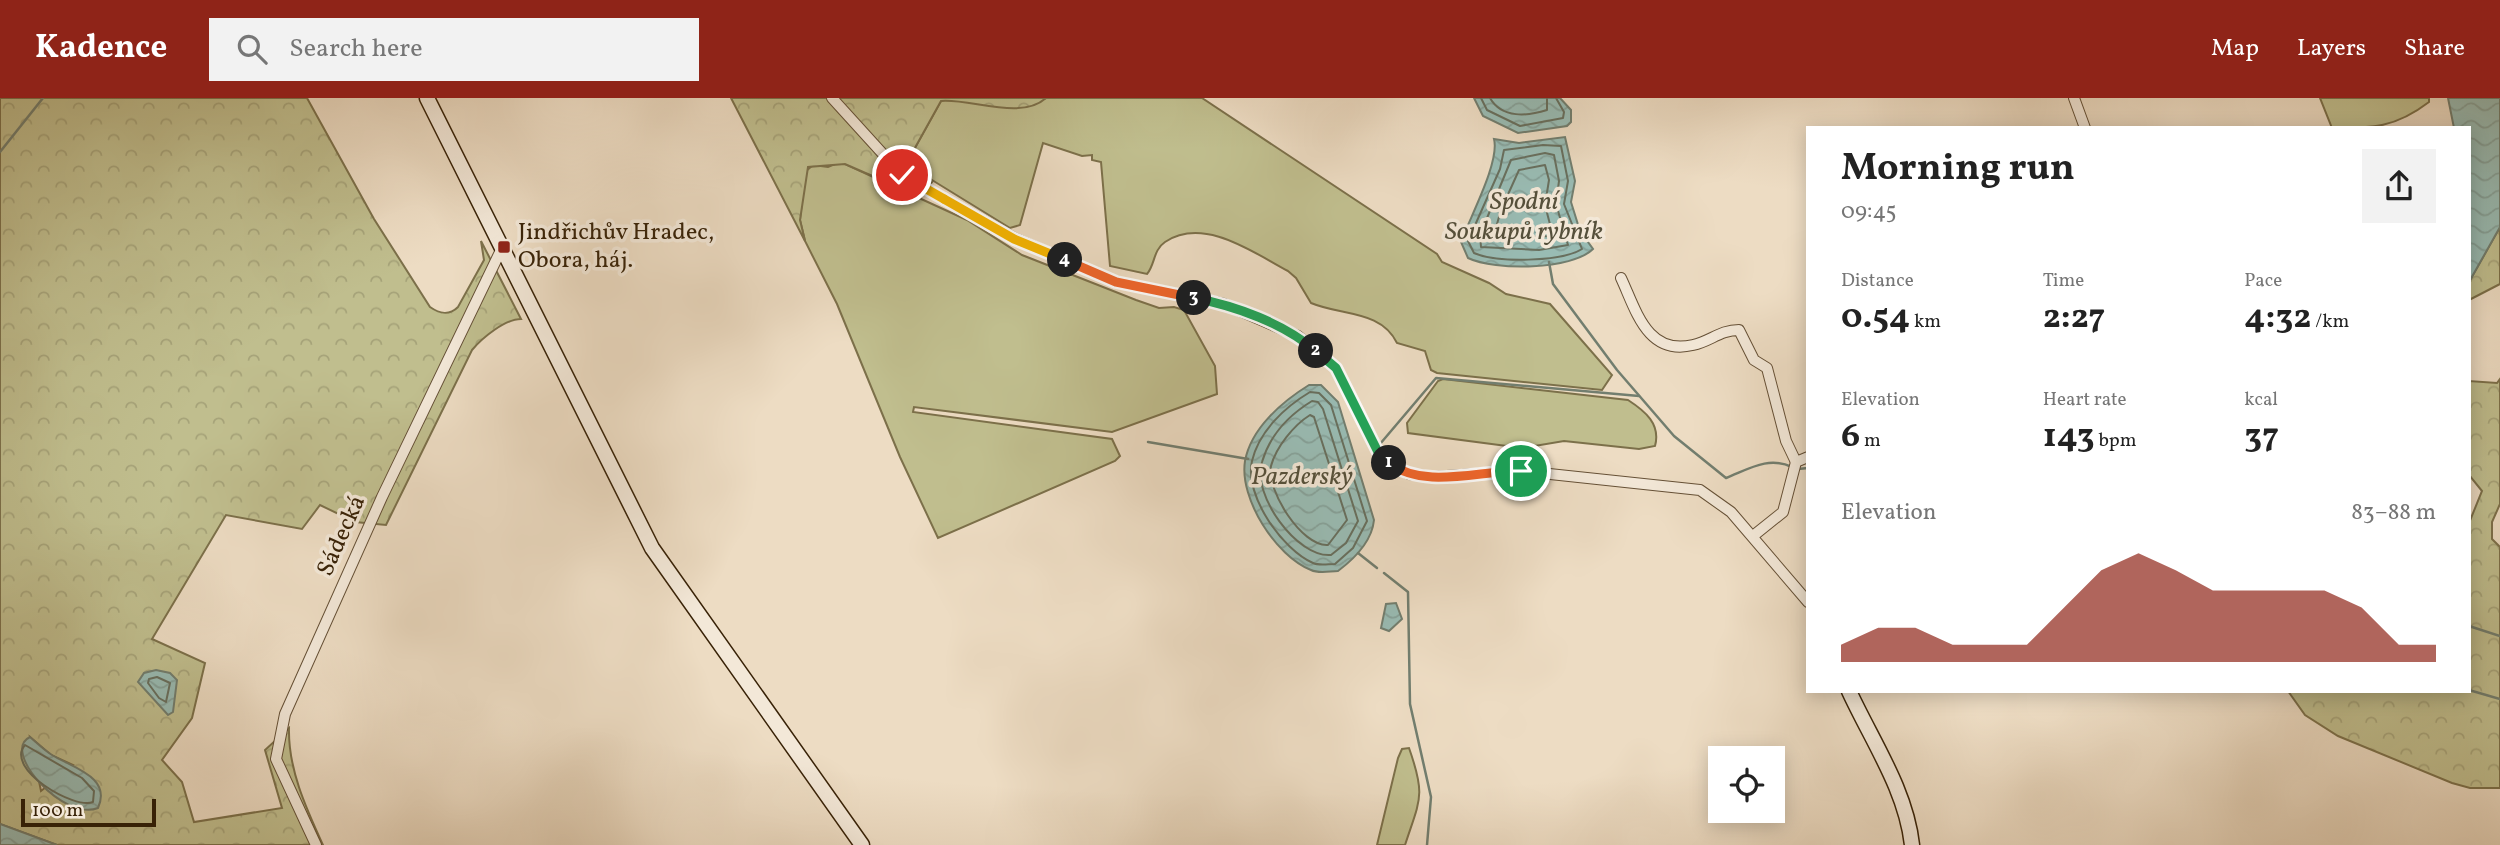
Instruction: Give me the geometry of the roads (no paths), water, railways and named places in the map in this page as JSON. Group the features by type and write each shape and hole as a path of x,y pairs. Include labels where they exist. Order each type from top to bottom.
{"main road":[{"path":"427,98 652,548 862,845"},
{"path":"1850,693 1908,820 1912,845"}],"street":[{"path":"832,98 902,175 1014,239 1116,282 1224,304 1298,336 1336,368 1378,452 1391,465 1409,474 1432,477 1521,471 1700,489 1731,512 1806,600"},
{"path":"2074,98 2084,126"},
{"name":"Sádecká","path":"316,845 276,759 285,714 382,497 501,250"},
{"path":"1622,278 1646,331 1661,343 1692,345 1724,330 1739,330 1754,360 1767,368 1786,441 1796,462 1783,512 1753,537"},
{"path":"1796,462 1806,458"}],"water":[{"path":"1474,98 1560,98 1571,110 1571,122 1567,126 1518,133 1483,116"},
{"path":"2448,98 2500,98 2500,227 2471,278 2471,126 2454,126"},
{"name":"Spodní Soukupů rybník","path":"1565,137 1575,181 1571,202 1580,231 1593,249 1583,256 1551,265 1496,265 1468,258 1461,242 1489,175 1495,149 1494,139 1519,143"},
{"name":"Pazderský","path":"1309,385 1321,385 1338,402 1374,520 1370,535 1361,549 1338,571 1314,571 1285,552 1273,539 1254,508 1245,476 1248,449 1261,427 1279,407"},
{"path":"1396,603 1402,619 1389,631 1381,628 1386,604"},
{"path":"156,670 170,673 177,680 173,712 168,715 138,682 144,673"},
{"path":"30,737 49,753 95,781 100,788 101,797 98,808 84,810 69,805 40,783 23,756 23,745"},
{"path":"0,824 57,845 0,845"}],"waterway":[{"path":"0,152 43,98"},
{"path":"1549,262 1553,284 1617,370 1674,436 1726,478 1767,463 1792,467"},
{"path":"1380,444 1436,378 1639,396"},
{"path":"1148,442 1248,459"},
{"path":"1798,469 1806,468"},
{"path":"1358,553 1377,568"},
{"path":"1384,573 1408,592 1410,704 1431,797 1427,845"},
{"path":"2471,627 2500,636"},
{"path":"2471,691 2500,699"}],"place":[{"name":"Jindřichův Hradec, Obora, háj.","path":"504,247"}]}
